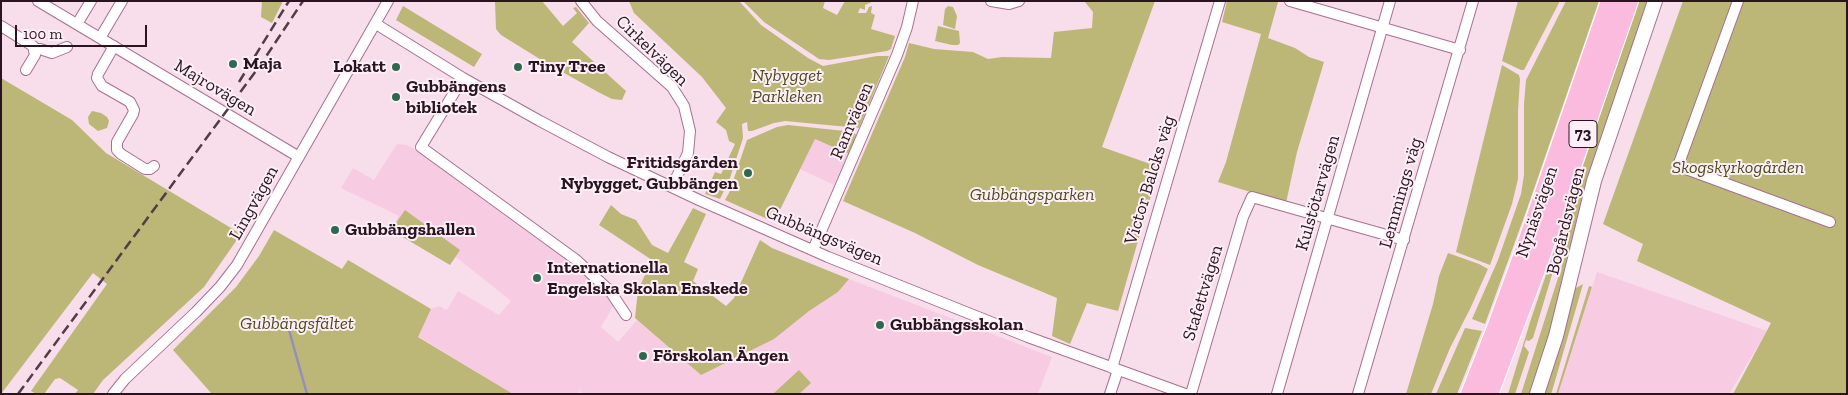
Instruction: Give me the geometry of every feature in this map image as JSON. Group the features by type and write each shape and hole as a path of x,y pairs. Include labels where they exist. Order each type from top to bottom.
{"highway":[{"name":"Nynäsvägen","path":"1470,394 1523,254 1610,1"},
{"name":"Nynäsvägen","path":"1489,394 1538,267 1629,1"},
{"path":"1502,394 1538,267"}],"street":[{"name":"Majrovägen","path":"38,1 299,157"},
{"path":"77,24 90,1"},
{"path":"100,38 122,1"},
{"name":"Lingvägen","path":"113,394 125,379 196,312 230,275 245,253 388,1"},
{"name":"Cirkelvägen","path":"581,1 597,22 672,87 684,106 690,131 688,153 672,187"},
{"name":"Ramvägen","path":"813,250 897,55 907,27 912,1"},
{"path":"991,1 1009,4 1019,1"},
{"name":"Victor Balcks väg","path":"1110,394 1115,369 1220,1"},
{"path":"1290,1 1307,4 1460,50"},
{"name":"Kulstötarvägen","path":"1277,394 1390,1"},
{"name":"Lemmings väg","path":"1358,394 1473,1"},
{"name":"Bogårdsvägen","path":"1537,394 1556,336 1594,180 1655,1"},
{"path":"1738,1 1678,166 1830,222"},
{"name":"Gubbängsvägen","path":"376,24 463,78 608,157 672,187 813,250 1028,337 1185,394"},
{"path":"1,26 33,46 35,55 26,70"},
{"path":"114,46 97,78 102,86 130,102 134,110 117,142 117,150 145,168 150,169 154,166"},
{"path":"35,50 40,49 52,53 67,47"},
{"path":"463,78 421,147 575,259 610,291 626,315"},
{"name":"Stafettvägen","path":"1191,394 1248,201 1252,197 1328,219"},
{"path":"1328,219 1404,240"}],"shaded area":[{"path":"815,139 849,154 834,185 800,169"},
{"path":"397,144 407,145 435,160 436,165 545,245 548,244 573,261 615,303 601,327 618,342 637,320 701,375 838,292 849,279 1052,357 1038,394 584,394 580,391 577,394 513,394 418,336 431,309 439,306 447,310 458,291 499,315 511,301 456,257 450,265 391,230 399,216 341,188 353,168 374,180"},
{"path":"1597,272 1767,331 1729,394 1558,394"}],"green space":[{"path":"262,1 283,1 272,23 261,17"},
{"path":"495,1 542,1 563,26 577,13 573,8 576,7 589,23 572,42 626,91 622,100 612,99 598,92 501,35 496,29"},
{"name":"Nybygget Parkleken","path":"629,1 739,1 761,25 808,58 823,66 877,56 889,56 859,128 785,121 748,131 747,122 742,124 743,138 730,178 720,199 705,194 715,172 721,174 735,144 729,141 726,130 716,122 726,108 702,77 634,13"},
{"path":"743,1 825,1 823,8 837,15 845,1 874,1 865,5 865,10 860,8 858,13 866,13 869,7 872,6 871,13 875,15 871,29 895,36 891,49 887,51 829,60 819,59 764,22"},
{"name":"Gubbängsparken","path":"1074,1 1155,1 1102,147 1159,167 1118,311 1087,303 1070,344 1052,336 1057,298 978,265 915,233 843,201 905,57 909,43 934,49 973,52 988,59 1002,57 1051,58 1054,32 1092,28 1093,12 1085,2"},
{"path":"1227,1 1278,2 1268,38 1324,62 1297,152 1286,203 1218,182 1226,162 1261,34 1222,22"},
{"path":"1518,1 1560,1 1524,70 1502,61"},
{"path":"1566,1 1599,1 1485,324 1472,319 1498,260 1521,194 1524,175 1526,80"},
{"path":"1639,1 1650,1 1572,250 1562,252 1557,258 1533,338 1529,341 1526,340 1524,346 1529,352 1515,394 1508,394 1531,319"},
{"name":"Skogskyrkogården","path":"1683,1 1847,1 1847,394 1733,394 1771,323 1637,261 1643,244 1603,224"},
{"path":"403,6 482,54 474,67 396,20"},
{"path":"948,6 953,7 957,16 955,29 943,25 945,9"},
{"path":"938,26 959,31 960,43 952,45 935,41"},
{"path":"1502,65 1519,75 1520,79 1518,179 1512,204 1490,265 1456,252"},
{"name":"Gubbängsfältet","path":"1,78 72,120 106,153 241,234 204,287 103,380 93,394 75,394 78,390 60,378 55,379 44,394 36,394 31,391 107,284 93,273 1,394"},
{"path":"92,111 107,117 109,121 107,128 98,131 89,124 88,117"},
{"path":"788,125 854,132 856,135 849,154 815,139 774,222 725,200 747,140 777,127"},
{"path":"611,205 621,214 636,220 652,245 668,253 693,208 706,214 684,262 698,269 693,281 726,306 734,298 760,240 772,248 849,279 838,292 809,311 774,339 701,375 635,318 638,290 652,260 599,225"},
{"path":"405,210 460,250 450,265 391,230"},
{"name":"Gubbängsfältet","path":"274,230 342,269 348,260 431,309 418,337 513,394 212,394 173,350 236,287 259,256"},
{"path":"1448,253 1488,269 1450,348 1431,394 1406,394 1433,304 1439,276"},
{"path":"1565,256 1570,256 1554,322 1532,394 1521,394"},
{"path":"1583,284 1551,394 1543,394 1574,289"},
{"path":"1589,286 1592,287 1558,394 1556,394"},
{"path":"1465,328 1482,331 1457,394 1436,394"},
{"path":"799,370 811,383 799,394 774,393"}],"waterway":[{"path":"289,330 307,394"}],"railway":[{"path":"239,82 289,1"},
{"path":"18,394 261,64 303,1"}],"place":[{"name":"Maja","path":"233,64"},
{"name":"Lokatt","path":"396,67"},
{"name":"Tiny Tree","path":"518,67"},
{"name":"Gubbängens bibliotek","path":"396,97"},
{"name":"Fritidsgården Nybygget, Gubbängen","path":"748,173"},
{"name":"Gubbängshallen","path":"335,230"},
{"name":"Internationella Engelska Skolan Enskede","path":"537,278"},
{"name":"Gubbängsskolan","path":"880,325"},
{"name":"Förskolan Ängen","path":"643,356"}]}
